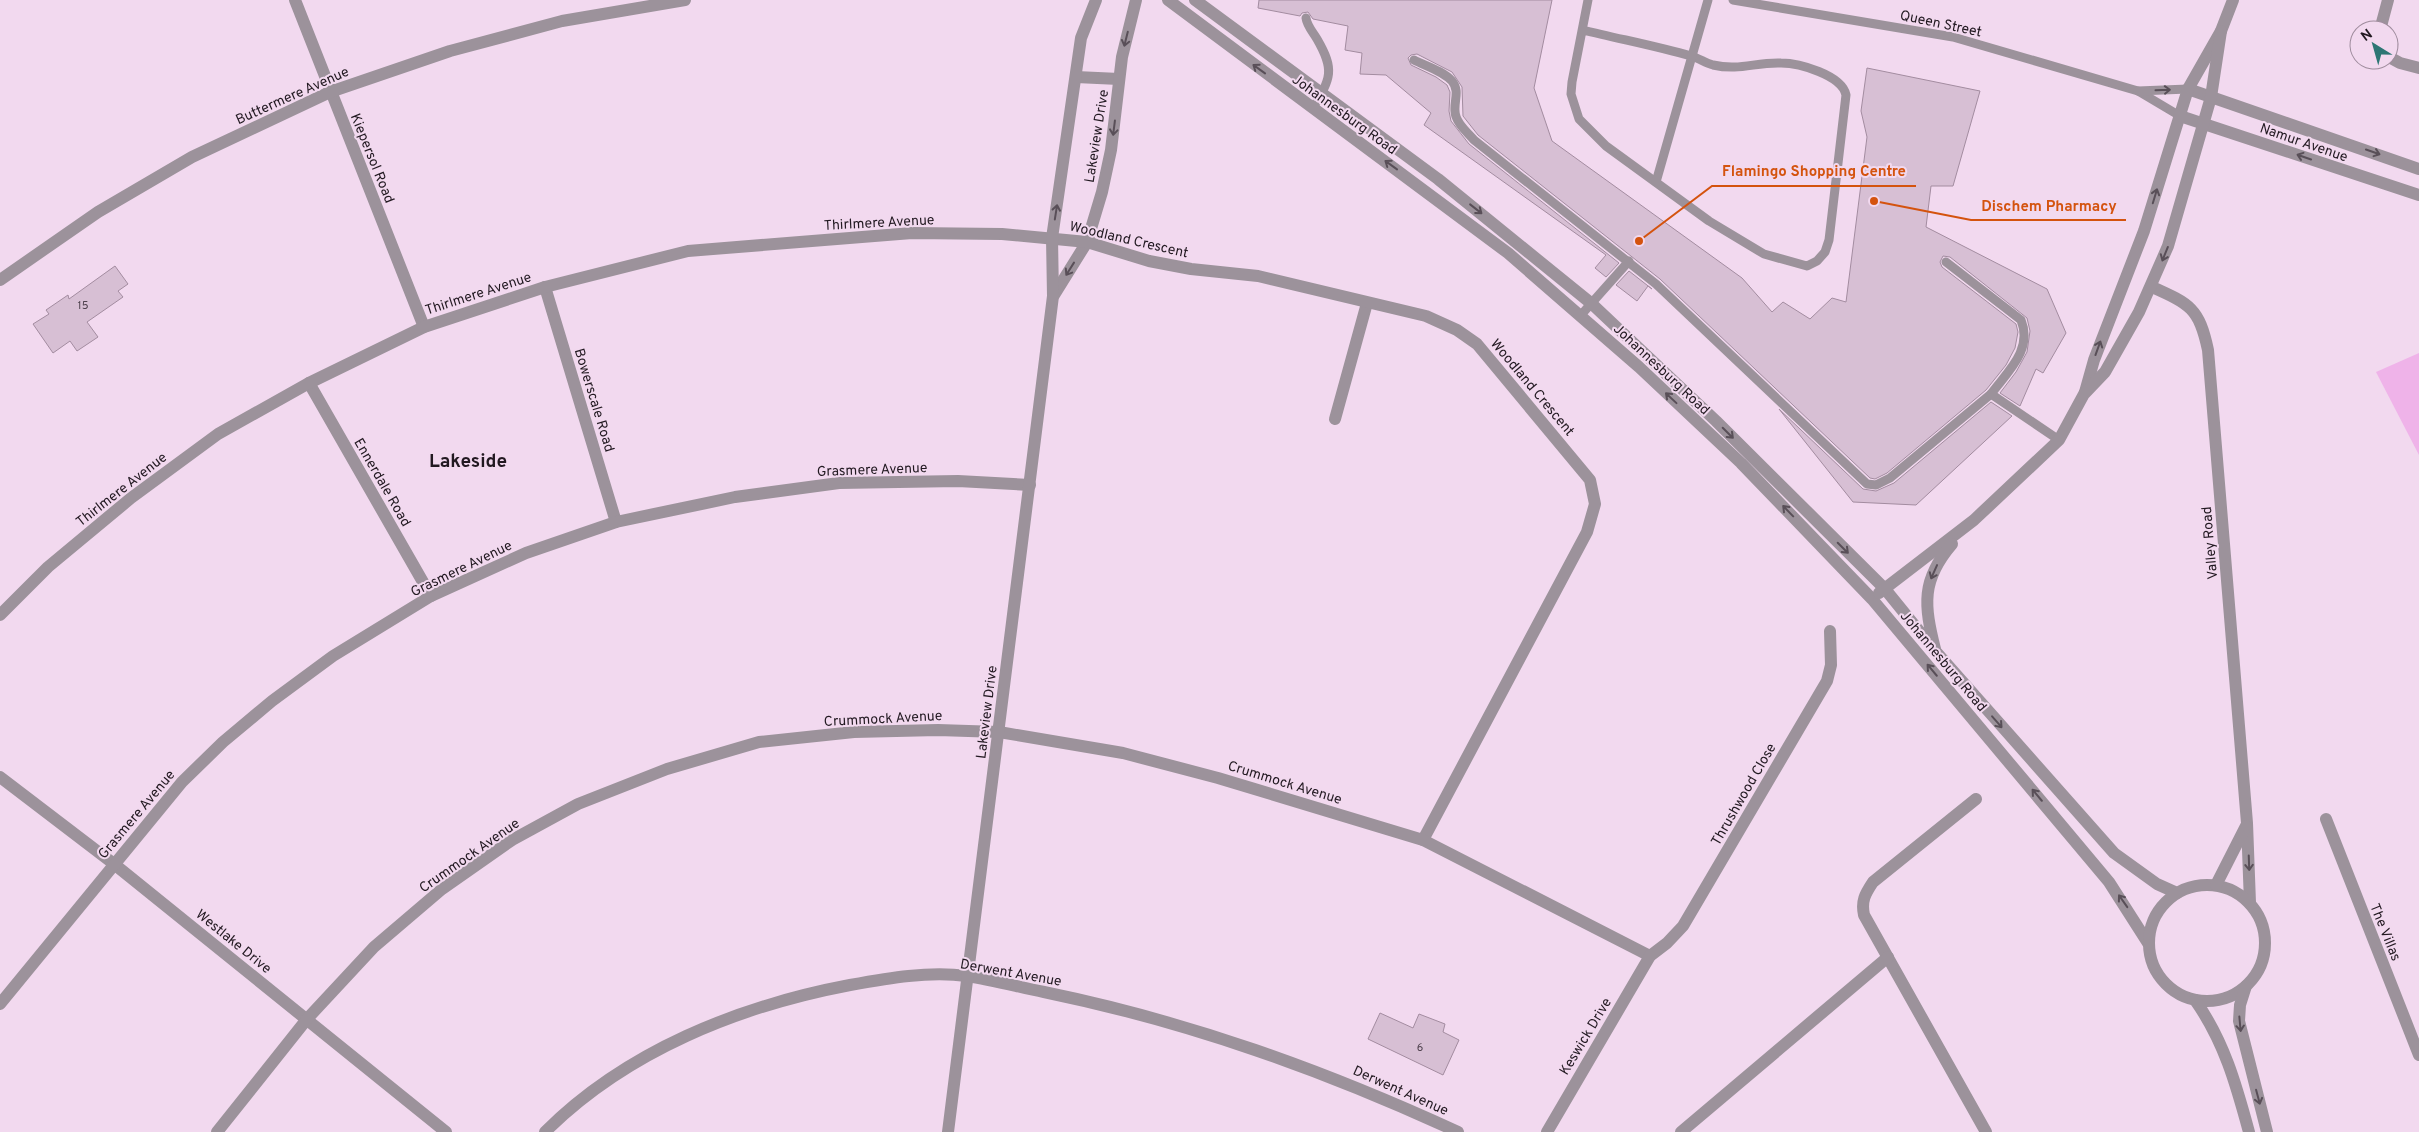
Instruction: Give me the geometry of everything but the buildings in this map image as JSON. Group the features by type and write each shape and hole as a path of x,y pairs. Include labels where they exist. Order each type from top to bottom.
{"street":[{"name":"Kiepersol Road","path":"294,0 424,327"},
{"name":"Buttermere Avenue","path":"0,280 98,212 192,157 330,92 450,51 553,24 685,0"},
{"name":"Lakeview Drive","path":"948,1132 966,976 999,732 1053,296 1052,238 1081,38 1096,0"},
{"name":"Lakeview Drive","path":"1053,296 1087,242 1102,192 1111,150 1122,57 1136,0"},
{"name":"Johannesburg Road","path":"1168,0 1508,252 1581,315 1741,463 1872,599 2109,882 2148,943"},
{"name":"Johannesburg Road","path":"1195,0 1438,179 1592,304 1716,421 1885,589 1936,653 2083,820 2114,852 2137,871 2157,884 2177,893"},
{"path":"1872,599 1974,520 2059,440 2084,394 2097,351 2144,231 2188,89 2221,31 2233,0"},
{"path":"2383,20 2388,0"},
{"path":"2084,394 2105,372 2152,287 2168,246 2211,97 2221,31"},
{"path":"2399,62 2419,68"},
{"path":"1076,77 1119,79"},
{"name":"Namur Avenue","path":"2188,89 2419,169"},
{"name":"Namur Avenue","path":"2180,116 2419,195"},
{"name":"Thirlmere Avenue","path":"0,615 48,567 131,498 218,434 309,383 424,327 545,287 688,252 776,243 912,233 1002,234 1052,238"},
{"name":"Woodland Crescent","path":"1052,238 1087,242 1149,261 1191,269 1258,276 1426,316 1457,330 1477,344 1590,480 1596,504 1587,532 1424,840"},
{"name":"Bowerscale Road","path":"545,287 616,522"},
{"name":"Valley Road","path":"2152,287 2184,302 2194,312 2203,327 2208,350 2247,824 2250,903"},
{"path":"1335,419 1367,303"},
{"name":"Ennerdale Road","path":"309,383 431,596"},
{"name":"Grasmere Avenue","path":"0,1004 182,782 223,742 333,656 431,596 526,553 616,522 735,497 839,483 958,482 1030,485"},
{"path":"1936,653 1928,620 1927,604 1931,575 1941,558 1974,520"},
{"name":"Thrushwood Close","path":"1650,956 1667,943 1683,926 1827,681 1831,664 1830,631"},
{"name":"Crummock Avenue","path":"217,1132 307,1019 374,947 442,889 512,840 578,804 667,769 759,742 854,732 938,730 999,732 1132,756 1299,801 1424,840 1650,956"},
{"name":"Westlake Drive","path":"0,778 114,864 446,1132"},
{"path":"1976,799 1873,882 1865,894 1862,904 1864,915 1986,1132"},
{"name":"The Villas","path":"2326,819 2419,1055"},
{"path":"2216,885 2247,824"},
{"path":"2196,885 2216,885 2234,891 2250,903 2260,918 2265,936 2265,945 2258,972 2246,986 2231,996 2214,1001 2195,1000 2176,993 2161,980 2152,962 2148,943 2152,923 2162,906 2177,893 2196,885"},
{"name":"Keswick Drive","path":"1546,1132 1650,956"},
{"path":"1681,1132 1888,957"},
{"name":"Derwent Avenue","path":"545,1132 611,1077 671,1043 744,1011 828,989 902,975 966,976 1091,1002 1238,1043 1317,1071 1458,1132"},
{"path":"2246,986 2240,1005 2239,1021 2267,1132"},
{"path":"2195,1000 2219,1038 2231,1067 2250,1132"}],"lane":[{"path":"1583,30 1692,56 1710,64 1732,68 1772,63 1798,66 1829,76 1844,88 1829,240 1825,252 1817,262 1807,266 1764,254 1710,221 1606,146 1579,119 1571,94 1588,0"},
{"path":"1656,182 1708,0"},
{"name":"Queen Street","path":"1733,0 1953,37 2138,91 2180,116"},
{"path":"1306,18 1324,51 1330,68 1328,80 1313,108"},
{"path":"1414,60 1444,74 1453,82 1457,92 1455,113 1462,126 1474,140 1656,284 1867,484 1876,484 1890,478 1991,394 2023,350 2026,332 2021,320 1946,262"},
{"name":"Queen Street","path":"2138,91 2188,89"},
{"path":"1581,315 1629,261"},
{"path":"1991,394 2059,440"}],"shaded area":[{"path":"2419,353 2419,455 2376,372"}],"place":[{"name":"Dischem Pharmacy","path":"1874,201"},
{"name":"Flamingo Shopping Centre","path":"1639,241"}],"district":[{"name":"Lakeside","path":"468,460"}]}
